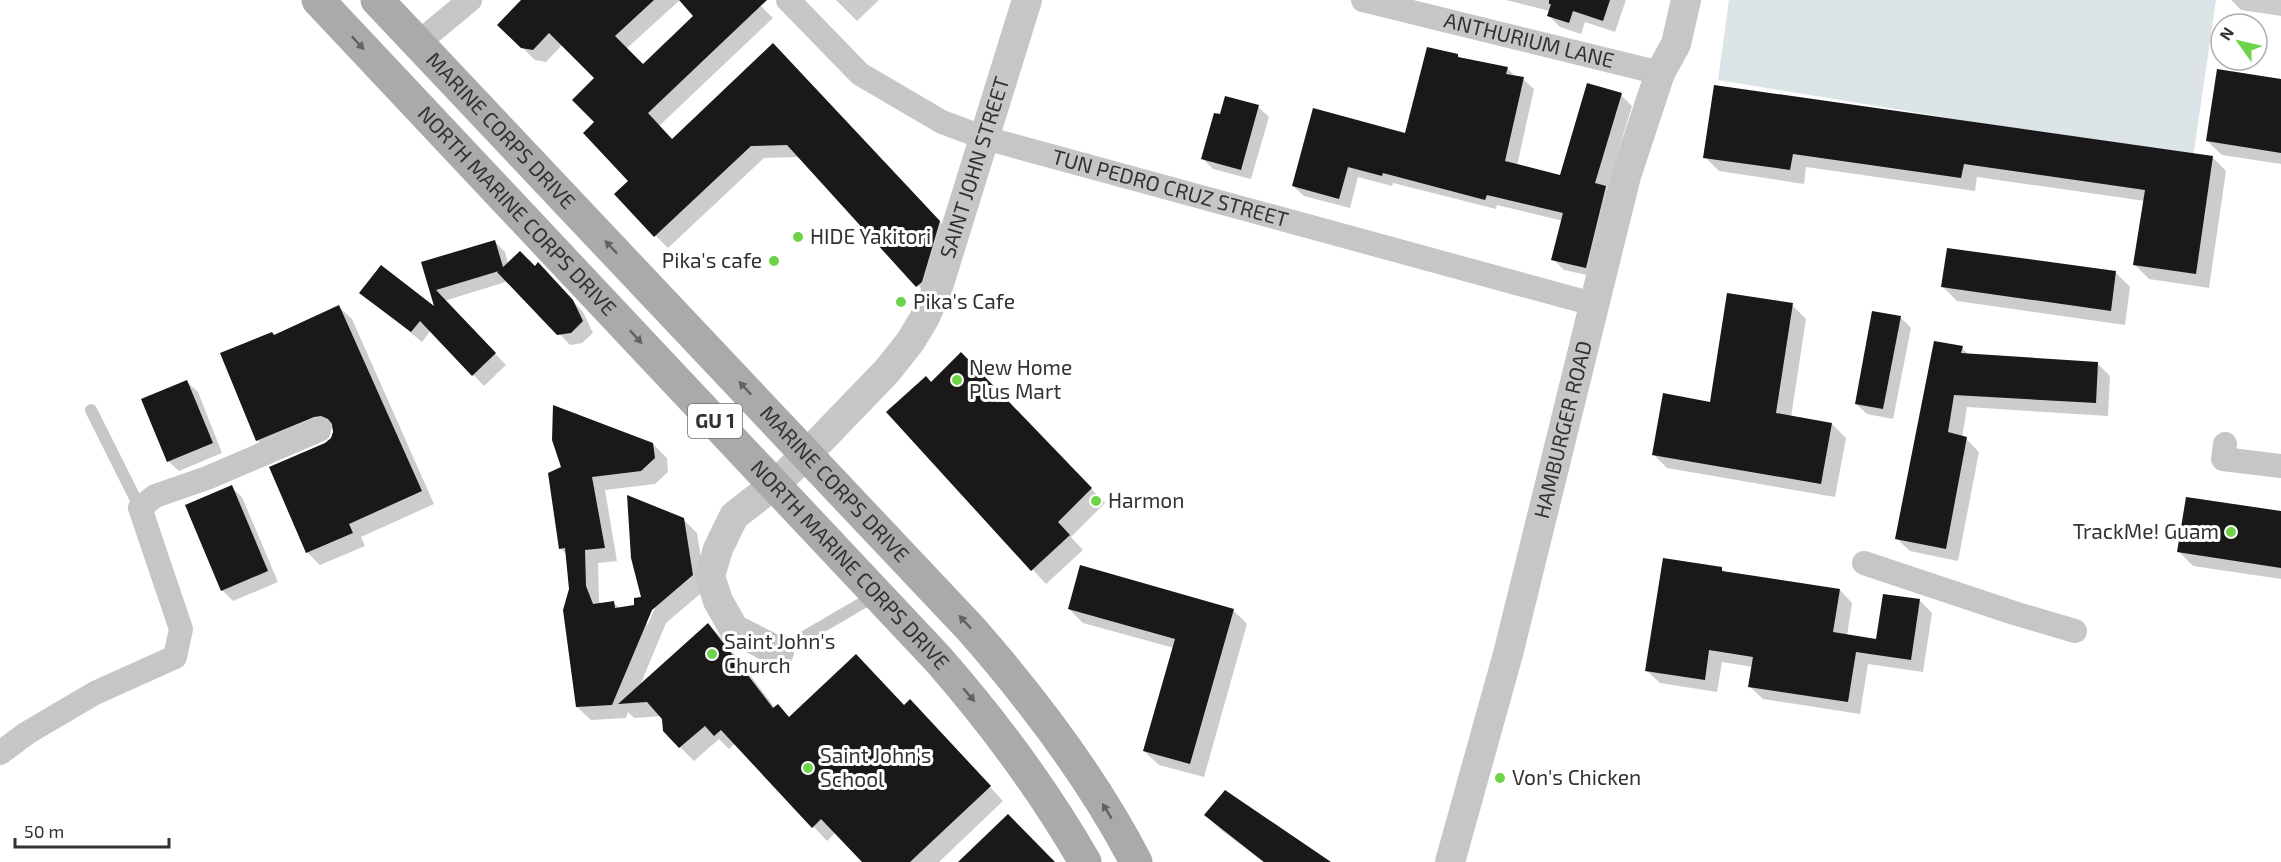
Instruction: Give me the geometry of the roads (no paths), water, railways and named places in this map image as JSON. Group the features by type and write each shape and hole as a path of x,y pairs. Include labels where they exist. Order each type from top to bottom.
{"main road":[{"name":"NORTH MARINE CORPS DRIVE","path":"318,0 775,484 980,706 1046,796 1086,862"},
{"name":"MARINE CORPS DRIVE","path":"377,0 971,629 1014,678 1083,772 1136,862"}],"street":[{"path":"418,43 470,0"},
{"name":"TUN PEDRO CRUZ STREET","path":"788,0 860,74 942,122 985,138 1593,304"},
{"name":"SAINT JOHN STREET","path":"779,652 734,629 718,601 710,576 718,549 734,516 775,484 807,454 887,371 910,342 924,319 937,290 1027,0"},
{"name":"ANTHURIUM LANE","path":"1363,0 1660,73"},
{"name":"HAMBURGER ROAD","path":"1450,862 1508,654 1626,176 1660,73 1676,44 1686,0"},
{"path":"0,753 27,733 95,693 175,657 181,629 141,508 155,496 207,478 319,430"},
{"path":"2225,444 2223,459 2281,466"},
{"path":"1864,563 2075,631"}],"lane":[{"path":"91,410 141,508"},
{"path":"779,652 877,594"}],"place":[{"name":"HIDE Yakitori","path":"798,237"},
{"name":"Pika's cafe","path":"774,261"},
{"name":"Pika's Cafe","path":"901,302"},
{"name":"New Home Plus Mart","path":"957,380"},
{"name":"Harmon","path":"1096,501"},
{"name":"TrackMe! Guam","path":"2231,532"},
{"name":"Saint John's Church","path":"712,654"},
{"name":"Saint John's School","path":"808,768"},
{"name":"Von's Chicken","path":"1500,778"}]}
